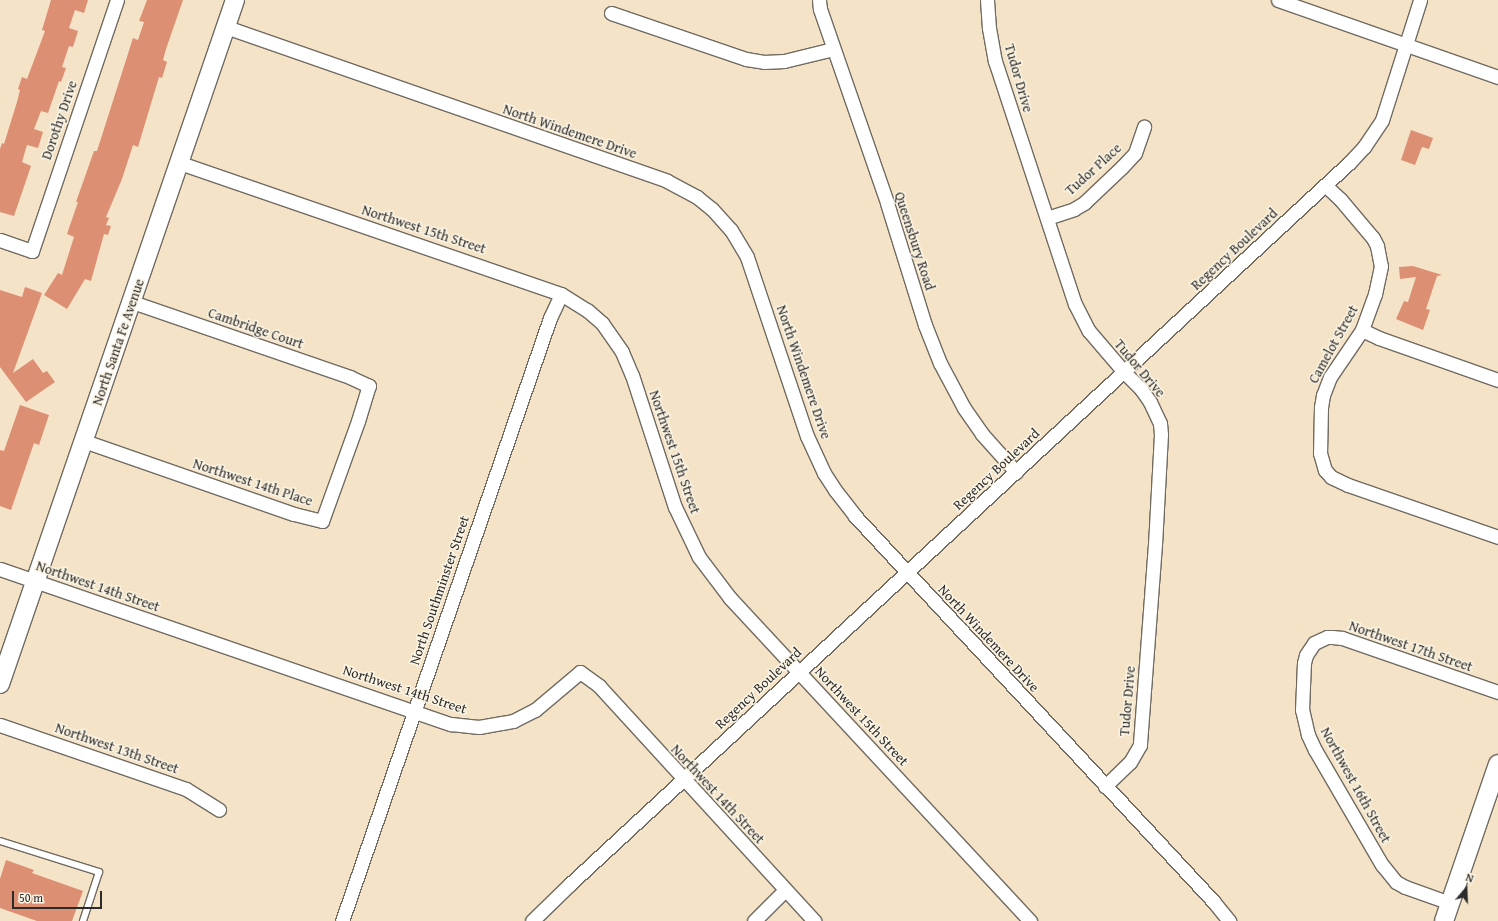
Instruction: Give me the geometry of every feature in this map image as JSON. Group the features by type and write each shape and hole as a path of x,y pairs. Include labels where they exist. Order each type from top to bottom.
{"main road":[{"name":"North Santa Fe Avenue","path":"0,684 235,0"},
{"path":"1444,921 1498,764"}],"street":[{"name":"Dorothy Drive","path":"0,240 32,251 117,0"},
{"name":"Queensbury Road","path":"819,0 834,49 887,203 925,325 940,363 964,408 986,438 1016,472"},
{"name":"Tudor Drive","path":"987,0 989,28 995,61 1061,263 1081,317 1089,331 1124,372 1141,389 1150,402 1160,423 1161,434 1140,745 1130,762 1106,786"},
{"path":"1278,0 1498,77"},
{"name":"Regency Boulevard","path":"532,921 799,671 1326,186 1364,147 1376,132 1389,100 1405,44 1420,0"},
{"path":"611,13 746,59 764,62 784,61 834,49"},
{"name":"North Windemere Drive","path":"226,27 667,181 697,197 712,209 731,230 747,257 807,436 824,473 855,516 1214,901 1229,921"},
{"name":"Tudor Place","path":"1047,218 1074,209 1084,203 1135,153 1144,127"},
{"name":"Northwest 15th Street","path":"180,163 561,294 587,310 602,323 622,352 632,375 675,507 699,557 730,598 1030,921"},
{"name":"Camelot Street","path":"1326,186 1366,227 1373,238 1380,256 1380,277 1362,330 1330,377 1323,395 1321,407 1320,453 1324,470 1331,477 1348,485 1498,537"},
{"name":"North Southminster Street","path":"342,921 547,325 561,294"},
{"name":"Cambridge Court","path":"132,302 350,377 369,386"},
{"path":"1362,330 1379,338 1498,380"},
{"name":"Northwest 14th Place","path":"84,441 286,511 322,521 369,386"},
{"name":"Northwest 14th Street","path":"0,569 451,724 479,727 499,725 513,721 536,710 580,672 599,686 814,921"},
{"name":"Northwest 17th Street","path":"1314,643 1327,637 1342,638 1498,692"},
{"name":"Northwest 16th Street","path":"1314,643 1306,655 1304,663 1302,710 1303,721 1315,750 1389,875 1405,887 1450,903"},
{"name":"Northwest 13th Street","path":"0,725 186,789 219,810"},
{"path":"754,921 785,890"}],"lane":[{"path":"0,840 99,872 83,921"}],"building":[{"path":"51,0 88,0 84,13 75,10 69,28 78,31 73,47 69,46 62,67 66,68 61,82 59,81 48,113 41,111 34,129 43,132 38,148 27,145 22,162 31,166 14,216 0,212 0,149 2,143 4,144 17,102 20,90 18,89 22,77 27,79 45,31 42,30"},
{"path":"147,0 183,0 163,60 167,62 162,78 159,77 138,147 133,145 122,179 106,217 109,218 106,225 111,226 108,235 104,234 91,281 85,279 67,309 44,295 58,273 62,275 74,237 67,234 78,202 76,202 94,151 97,151 133,38 138,40 144,22 139,21"},
{"path":"1411,130 1433,138 1429,149 1422,147 1415,165 1401,160"},
{"path":"1413,266 1442,275 1437,276 1426,309 1430,310 1423,330 1396,319 1404,301 1408,302 1416,277 1400,279 1399,267"},
{"path":"25,287 42,293 13,373 33,359 43,373 47,371 55,382 26,402 0,367 0,290 22,297"},
{"path":"20,405 49,415 39,445 34,443 11,510 0,506 0,450 4,451"},
{"path":"6,860 34,870 32,873 83,891 72,921 37,921 0,908 0,879"}]}
